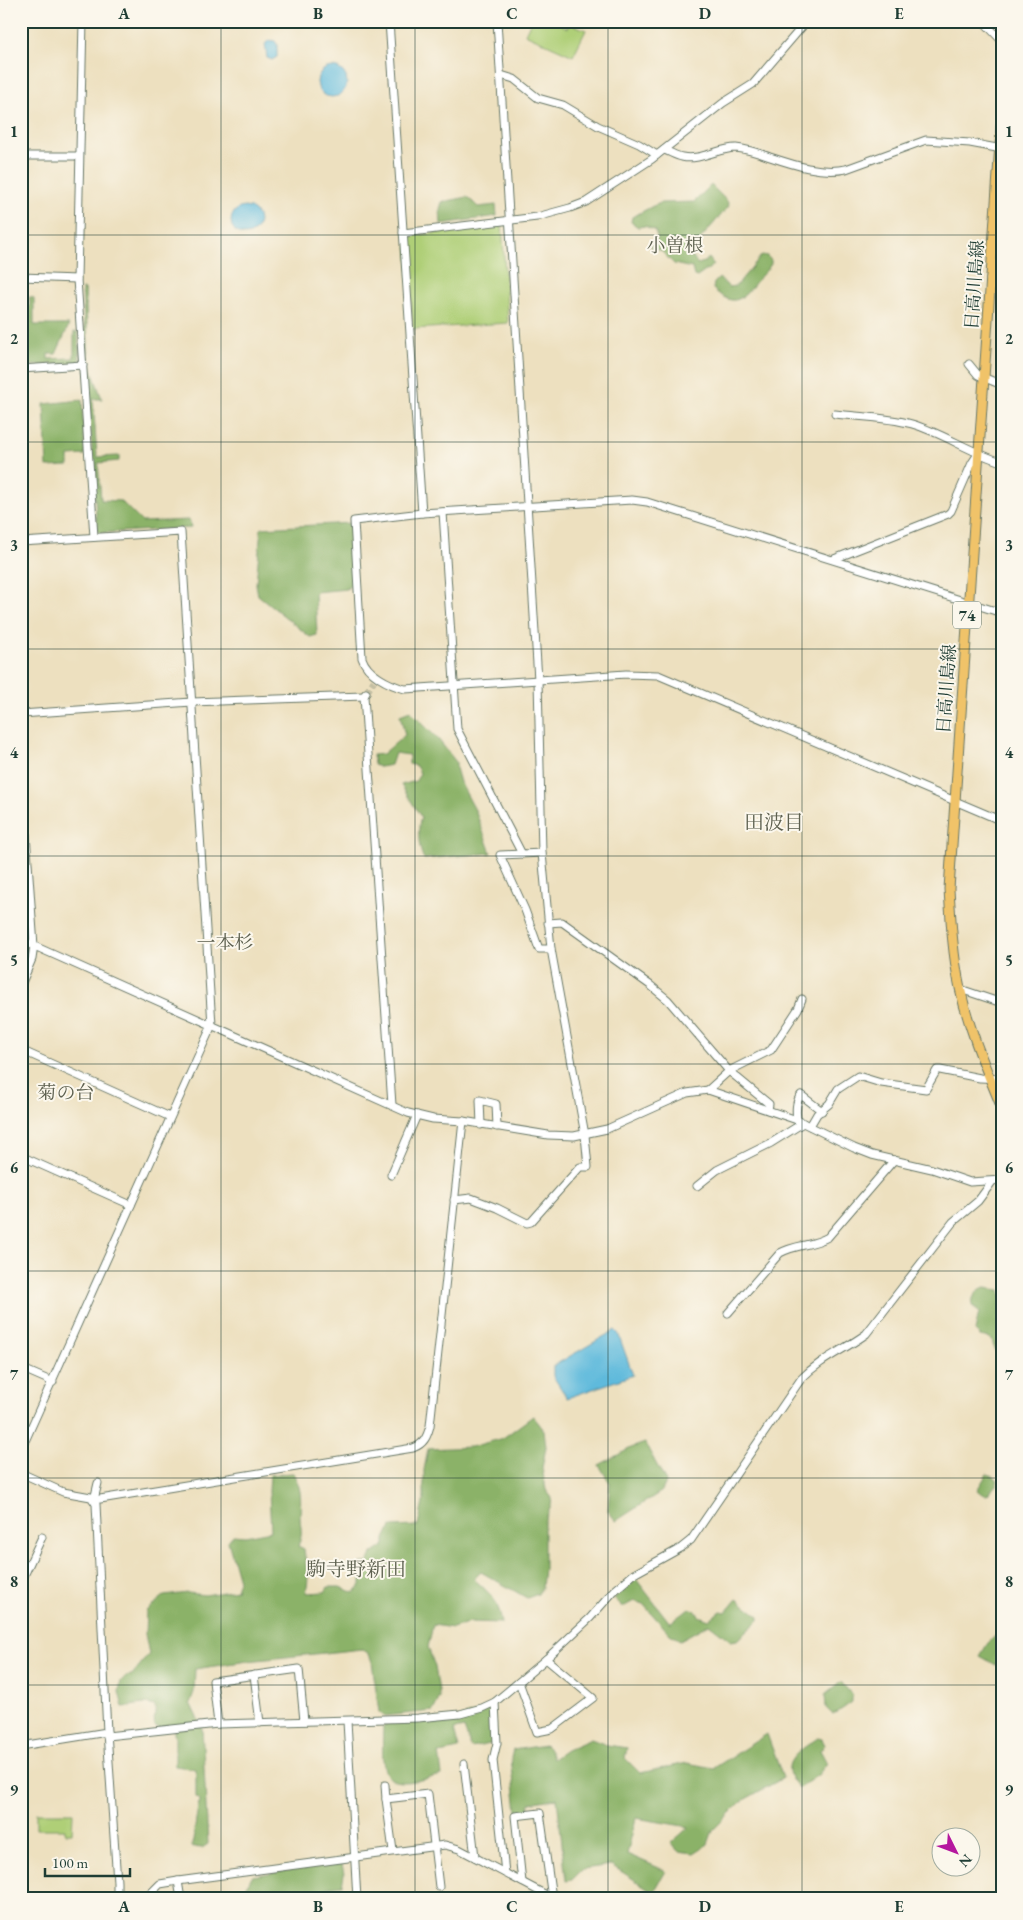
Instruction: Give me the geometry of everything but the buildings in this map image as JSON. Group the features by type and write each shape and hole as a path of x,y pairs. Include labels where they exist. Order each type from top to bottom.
{"main road":[{"name":"日高川島線","path":"1002,115 949,889 954,956 960,989 973,1035 1002,1108"}],"street":[{"path":"83,21 77,279 94,537"},
{"path":"389,21 422,513"},
{"path":"454,1200 471,1198 497,1208 523,1222 531,1222 580,1167 588,1167 585,1135 551,949 542,853 538,680 497,21"},
{"path":"403,233 509,221 555,213 586,202 658,155 722,103 753,84 808,21"},
{"path":"983,21 1002,41"},
{"path":"500,74 514,79 538,98 563,105 598,126 639,144 658,155"},
{"path":"664,150 684,158 734,148 751,150 793,164 822,171 833,171 846,169 926,140 970,143 1000,149"},
{"path":"21,156 79,156"},
{"path":"21,277 77,279"},
{"path":"990,279 1002,284"},
{"path":"969,364 975,373 1002,385"},
{"path":"21,369 83,365"},
{"path":"835,414 913,424 978,454 1002,462"},
{"path":"834,559 948,514 978,454"},
{"path":"1002,613 648,502 632,500 422,513 354,521 362,658 375,678 405,689 626,674 658,675 1002,821"},
{"path":"443,512 457,729 522,854"},
{"path":"21,542 181,532 212,1025 21,1450"},
{"path":"21,714 192,702 365,694 392,1106"},
{"path":"21,765 34,946 32,959 21,985"},
{"path":"542,853 500,855 526,910 540,949 551,949"},
{"path":"548,923 562,922 668,1000 729,1070 769,1104 768,1110"},
{"path":"21,940 392,1106 433,1119 463,1121 558,1136 585,1135 607,1129 687,1093 708,1090 803,1123 854,1148 932,1169 970,1182 1002,1180"},
{"path":"960,989 1002,1002"},
{"path":"708,1090 729,1070 771,1050 802,1000"},
{"path":"21,1050 170,1117"},
{"path":"697,1186 717,1170 771,1144 817,1114 829,1104 838,1089 858,1076 881,1083 919,1089 926,1089 937,1070 980,1078 1002,1079"},
{"path":"803,1123 796,1108 800,1095 822,1110"},
{"path":"481,1124 480,1100 496,1104 497,1127"},
{"path":"391,1174 418,1115"},
{"path":"21,1474 63,1492 91,1497 94,1500 413,1448 423,1443 430,1426 463,1121"},
{"path":"21,1156 131,1205"},
{"path":"728,1313 780,1253 789,1248 821,1242 828,1237 894,1160"},
{"path":"21,1746 107,1734 218,1724 418,1718 460,1714 496,1702 590,1618 614,1591 629,1578 681,1548 691,1540 801,1379 813,1367 866,1334 952,1222 978,1201 992,1182"},
{"path":"21,1368 53,1382"},
{"path":"98,1483 94,1500 96,1504 117,1899"},
{"path":"22,1580 42,1536"},
{"path":"519,1682 537,1732 552,1729 593,1698 546,1659"},
{"path":"218,1724 213,1681 299,1669 304,1721"},
{"path":"254,1674 260,1723"},
{"path":"496,1702 497,1743 493,1760 505,1873"},
{"path":"347,1721 357,1899"},
{"path":"464,1764 475,1857"},
{"path":"385,1785 393,1851"},
{"path":"386,1798 428,1794 439,1887"},
{"path":"522,1882 515,1816 540,1813 553,1898"},
{"path":"145,1899 160,1884 435,1846 452,1846 553,1898"},
{"path":"178,1881 181,1899"},
{"path":"21,1896 30,1899"}],"green space":[{"path":"531,21 556,21 567,28 570,23 586,30 573,56 525,34"},
{"path":"711,185 727,201 729,206 688,253 698,264 709,258 714,265 697,277 694,276 692,268 674,264 660,250 651,249 651,243 658,239 655,231 645,226 638,227 631,222 632,217 661,203 694,202"},
{"path":"468,197 478,207 496,205 497,216 441,224 440,209 442,202"},
{"path":"502,224 508,323 413,329 407,243 412,236"},
{"path":"762,255 767,256 771,260 771,264 745,295 736,300 731,300 713,289 714,283 719,278 729,287 736,286"},
{"path":"82,289 85,289 89,362 102,399 93,399 97,457 119,456 119,461 98,463 101,500 121,501 142,522 189,520 191,528 99,533 97,531"},
{"path":"29,297 34,298 34,325 69,325 56,354 48,354 48,359 74,358 74,332 78,332 80,363 21,366 21,314 27,312 30,303"},
{"path":"82,400 85,455 69,456 69,466 47,467 44,404"},
{"path":"352,523 354,586 350,585 347,589 315,592 317,635 310,637 258,595 256,584 261,528"},
{"path":"410,711 438,739 456,762 460,782 475,810 491,853 424,859 420,849 419,838 421,817 401,785 416,781 420,773 416,766 409,764 409,755 395,753 391,765 380,767 374,765 373,755 383,754 405,735 400,715"},
{"path":"985,1288 1000,1290 1002,1299 1000,1316 1002,1317 1002,1351 994,1350 990,1338 980,1336 975,1331 979,1312 975,1309 972,1302 977,1292"},
{"path":"533,1416 544,1430 546,1447 542,1468 546,1490 552,1498 551,1506 544,1522 544,1568 542,1587 538,1594 527,1598 481,1572 474,1579 493,1598 502,1623 470,1622 453,1628 433,1625 428,1647 435,1667 440,1697 433,1711 384,1716 379,1712 372,1662 369,1654 362,1649 248,1661 195,1669 194,1692 190,1703 202,1728 208,1844 202,1848 192,1847 199,1800 196,1797 196,1769 175,1766 173,1727 162,1728 155,1726 155,1706 143,1704 123,1707 119,1692 121,1681 126,1676 132,1675 149,1654 145,1634 146,1611 164,1596 188,1593 205,1595 236,1590 239,1580 228,1541 233,1535 245,1536 271,1531 270,1475 293,1473 300,1493 301,1534 298,1546 304,1549 308,1580 306,1593 325,1592 328,1587 340,1587 354,1593 361,1585 361,1563 368,1563 372,1554 385,1545 385,1539 391,1527 418,1526 424,1498 424,1470 428,1449 471,1447 503,1438"},
{"path":"645,1443 666,1482 662,1491 616,1521 608,1511 610,1483 599,1465 631,1448"},
{"path":"987,1474 995,1477 998,1481 987,1495 977,1490"},
{"path":"636,1579 670,1623 689,1608 695,1610 699,1616 709,1620 720,1611 726,1612 737,1599 759,1616 759,1620 737,1640 731,1641 709,1624 680,1640 670,1634 643,1604 634,1601 623,1607 614,1598"},
{"path":"1002,1630 1002,1660 996,1665 980,1656 988,1643"},
{"path":"841,1682 852,1695 852,1702 832,1714 826,1708 825,1695"},
{"path":"492,1707 495,1743 471,1748 464,1728 454,1730 459,1749 439,1753 442,1775 408,1782 390,1778 385,1771 383,1760 383,1726 388,1723 459,1718"},
{"path":"767,1734 783,1778 742,1801 713,1830 708,1844 694,1853 678,1851 671,1843 689,1827 636,1818 627,1854 666,1871 655,1890 657,1899 644,1899 649,1889 611,1865 583,1869 572,1880 566,1881 557,1798 530,1803 528,1812 517,1811 511,1758 513,1750 545,1745 550,1750 553,1759 566,1750 591,1739 607,1745 627,1748 625,1758 640,1773 687,1763 714,1768"},
{"path":"818,1738 822,1739 825,1745 820,1750 827,1763 818,1775 799,1788 792,1780 789,1765 799,1751"},
{"path":"36,1813 73,1813 72,1833 65,1833 65,1829 36,1829"},
{"path":"326,1864 342,1864 344,1874 342,1885 327,1887 326,1897 347,1896 350,1899 237,1899 252,1876"}],"water":[{"path":"269,40 275,41 277,44 277,57 272,60 267,58 265,44"},
{"path":"332,67 343,71 347,82 343,93 332,97 321,93 317,82 321,71"},
{"path":"245,207 255,211 259,221 255,231 245,235 235,231 231,221 235,211"},
{"path":"615,1330 618,1333 633,1375 567,1398 553,1376 553,1366"}],"tunnel":[{"path":"366,693 374,681"}],"district":[{"name":"小曽根","path":"675,245"},
{"name":"田波目","path":"774,822"},
{"name":"一本杉","path":"225,942"},
{"name":"菊の台","path":"66,1092"},
{"name":"駒寺野新田","path":"356,1569"}]}
